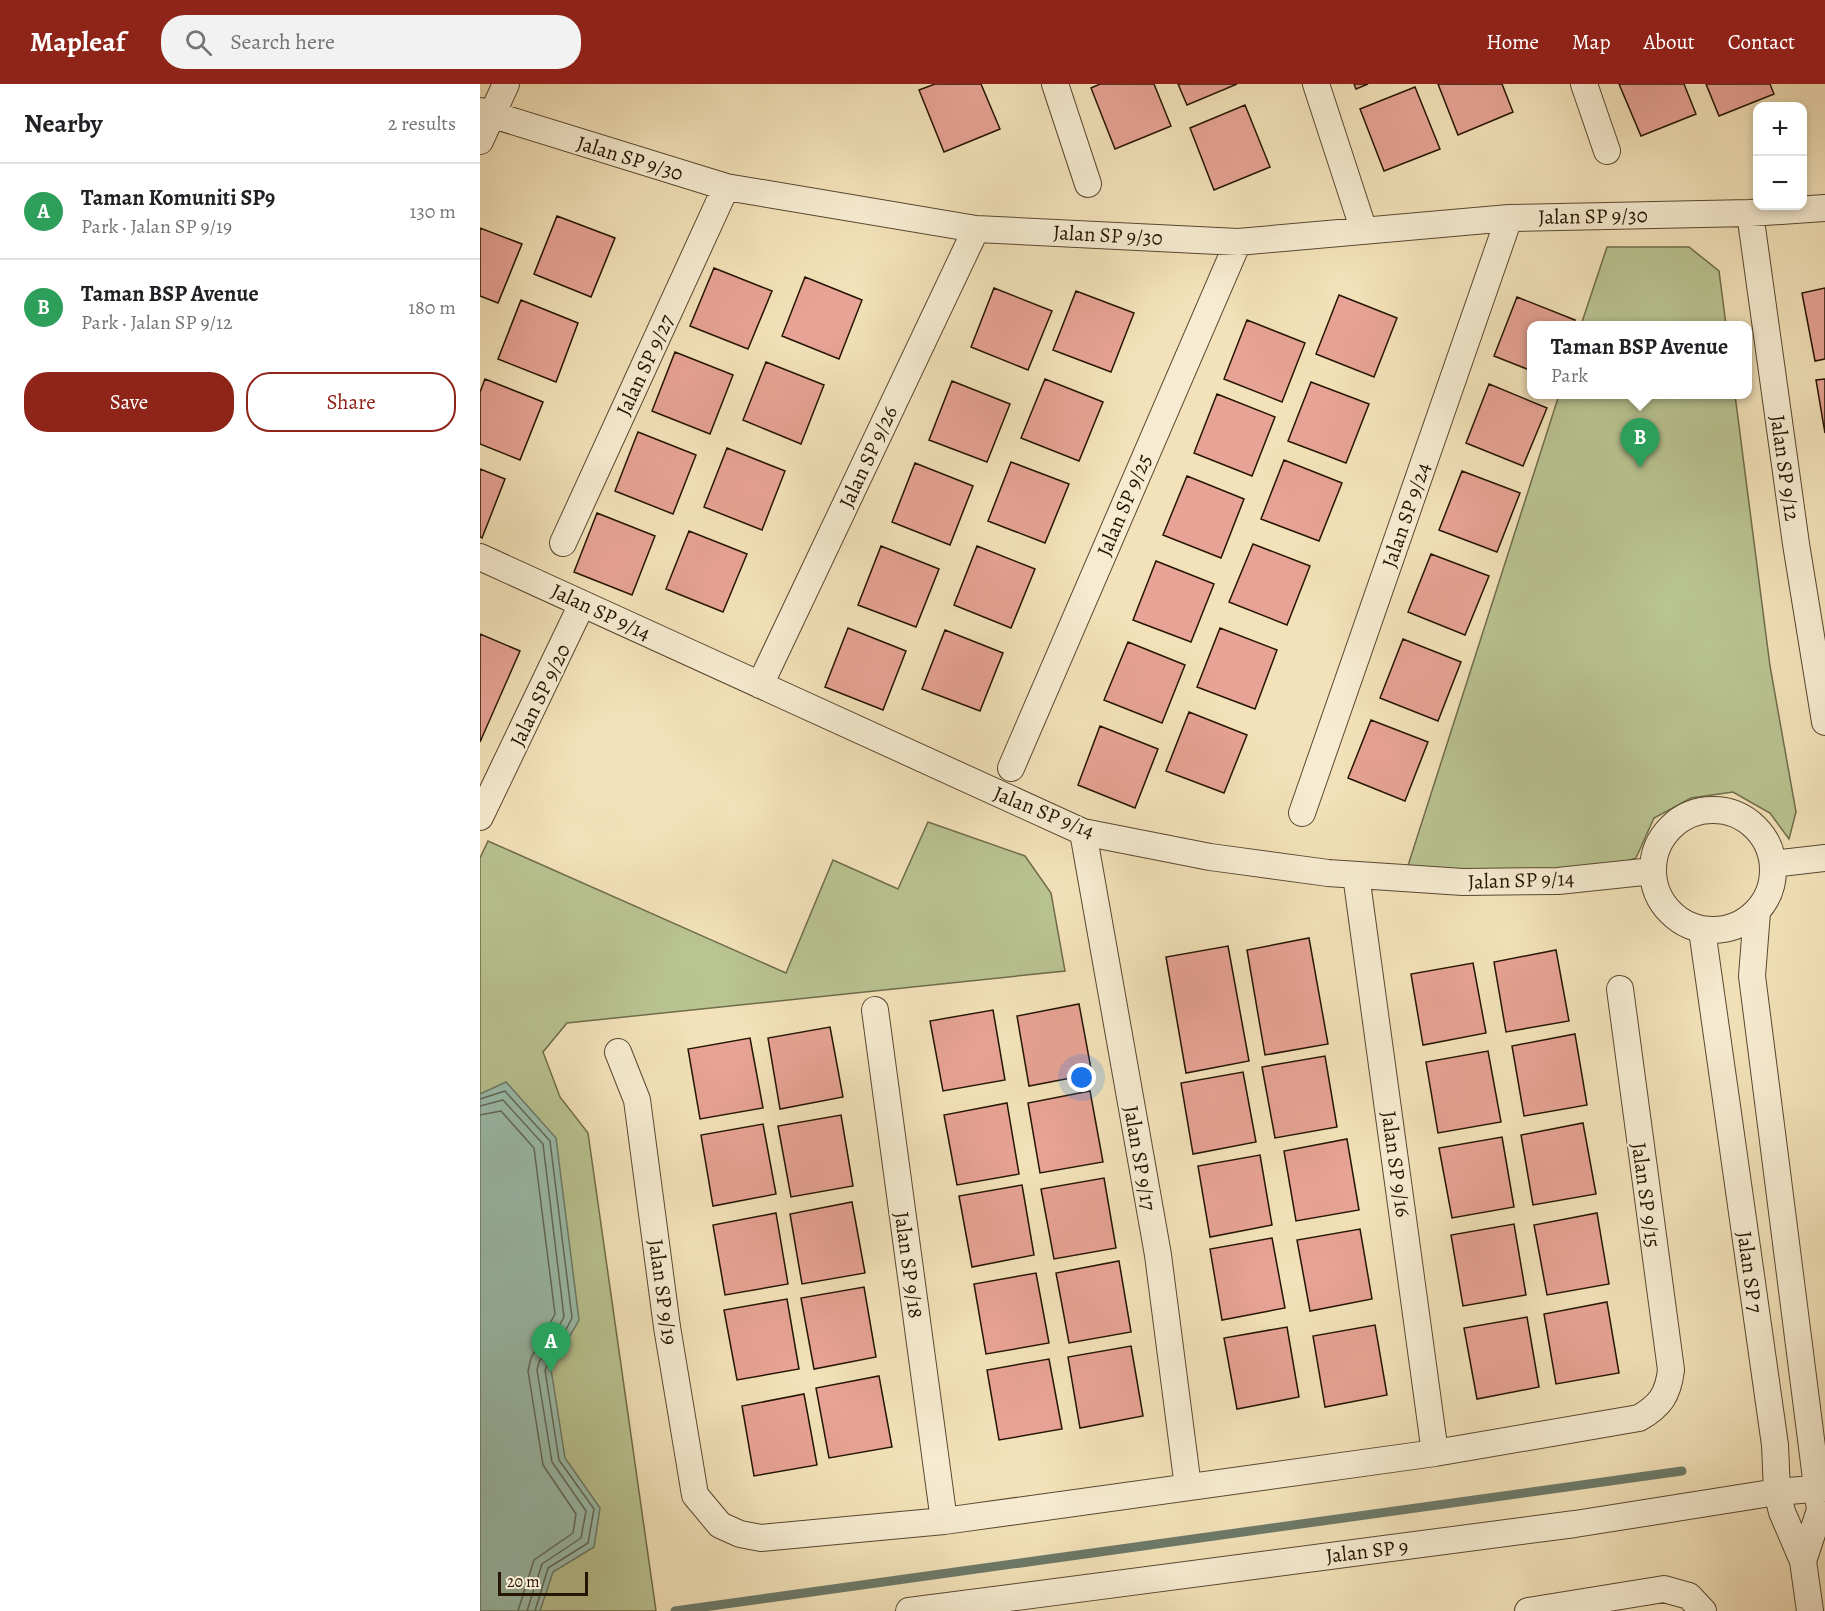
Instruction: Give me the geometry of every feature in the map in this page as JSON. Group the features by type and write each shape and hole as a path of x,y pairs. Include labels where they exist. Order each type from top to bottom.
{"street":[{"path":"480,141 486,113 506,84"},
{"path":"1055,84 1088,184"},
{"path":"1316,84 1364,231"},
{"path":"1584,84 1607,151"},
{"name":"Jalan SP 9/30","path":"486,113 726,187 976,229 1238,242 1509,218 1750,213 1825,208"},
{"name":"Jalan SP 9/27","path":"563,543 726,187"},
{"name":"Jalan SP 9/12","path":"1750,213 1796,544 1825,722"},
{"name":"Jalan SP 9/24","path":"1302,813 1509,218"},
{"name":"Jalan SP 9/26","path":"760,685 976,229"},
{"name":"Jalan SP 9/25","path":"1011,768 1238,242"},
{"name":"Jalan SP 9/14","path":"480,557 1083,832 1210,857 1356,875 1475,882 1558,881 1653,871"},
{"name":"Jalan SP 9/20","path":"480,817 582,604"},
{"path":"1717,810 1736,814 1753,824 1765,839 1773,864 1773,877 1768,896 1757,912 1741,924 1723,930 1702,930 1683,923 1667,909 1657,891 1653,871 1657,851 1667,833 1680,820 1698,812 1717,810"},
{"name":"Jalan SP 9/17","path":"1083,832 1158,1255 1188,1487"},
{"path":"1773,864 1825,858"},
{"name":"Jalan SP 9/16","path":"1356,875 1435,1453"},
{"path":"1757,912 1752,976 1821,1489 1820,1510 1803,1561"},
{"name":"Jalan SP 7","path":"1702,930 1775,1445 1777,1492 1782,1512 1803,1561 1810,1611"},
{"name":"Jalan SP 9/15","path":"1435,1453 1639,1418 1664,1400 1671,1370 1620,989"},
{"name":"Jalan SP 9/18","path":"875,1010 944,1521"},
{"name":"Jalan SP 9/19","path":"618,1052 637,1100 668,1327 695,1495 720,1525 761,1538 944,1521"},
{"path":"944,1521 1435,1453"},
{"name":"Jalan SP 9","path":"909,1611 1575,1524 1777,1492 1821,1489"},
{"path":"1528,1611 1664,1589 1696,1604"}],"green space":[{"path":"1607,247 1689,247 1719,271 1725,321 1582,321"},
{"path":"1558,399 1736,399 1770,666 1796,812 1789,839 1770,813 1733,792 1691,798 1654,818 1636,858 1576,879 1404,878"},
{"path":"928,822 1025,856 1051,893 1065,971 567,1023 543,1052 560,1097 588,1133 656,1611 480,1611 480,858 488,841 786,973 833,860 898,889"}],"water":[{"path":"506,1082 556,1138 579,1320 551,1369 565,1458 600,1508 594,1547 553,1572 540,1611 480,1611 480,1094"}],"building":[{"path":"935,84 981,84 1000,129 944,152 919,90"},
{"path":"1100,84 1154,84 1171,126 1115,149 1091,88"},
{"path":"1178,84 1237,84 1187,105"},
{"path":"1354,84 1368,84 1356,89"},
{"path":"1438,84 1502,84 1513,112 1458,135"},
{"path":"1619,84 1684,84 1696,114 1641,136"},
{"path":"1706,84 1770,84 1774,94 1719,116"},
{"path":"1415,87 1440,149 1384,171 1360,109"},
{"path":"1245,105 1270,167 1214,190 1190,128"},
{"path":"557,216 615,238 591,297 534,274"},
{"path":"480,228 522,244 498,303 480,296"},
{"path":"714,268 772,291 748,349 690,326"},
{"path":"805,277 862,300 839,359 782,336"},
{"path":"994,288 1052,311 1028,370 971,347"},
{"path":"1825,288 1825,359 1815,361 1802,293"},
{"path":"1076,291 1134,313 1111,372 1053,350"},
{"path":"1339,295 1397,318 1374,377 1316,354"},
{"path":"1517,297 1575,320 1527,321 1527,369 1494,356"},
{"path":"521,300 578,323 556,382 498,359"},
{"path":"1247,320 1305,343 1282,402 1224,379"},
{"path":"675,352 733,375 710,434 652,411"},
{"path":"766,362 824,385 801,444 743,420"},
{"path":"485,379 543,402 520,460 480,444 480,392"},
{"path":"1045,379 1103,402 1079,461 1021,438"},
{"path":"1825,379 1825,433 1816,380"},
{"path":"952,381 1010,404 987,462 929,440"},
{"path":"1311,382 1369,404 1346,463 1288,441"},
{"path":"1489,384 1547,408 1523,466 1466,443"},
{"path":"1217,394 1275,417 1252,476 1194,453"},
{"path":"638,432 696,455 673,514 615,491"},
{"path":"727,448 785,471 762,530 704,507"},
{"path":"1284,460 1342,483 1319,541 1261,519"},
{"path":"1011,462 1069,484 1045,543 988,521"},
{"path":"915,463 973,486 950,545 892,522"},
{"path":"480,469 505,479 482,538 480,537"},
{"path":"1462,471 1520,493 1497,552 1439,530"},
{"path":"1187,476 1244,499 1221,558 1163,535"},
{"path":"597,513 655,536 632,595 574,572"},
{"path":"689,531 747,554 723,612 666,589"},
{"path":"1253,544 1310,566 1287,625 1229,602"},
{"path":"881,546 939,569 916,627 858,605"},
{"path":"977,546 1035,569 1011,628 954,605"},
{"path":"1431,554 1489,576 1465,635 1408,612"},
{"path":"1156,561 1214,584 1191,642 1133,620"},
{"path":"848,628 906,651 883,710 825,687"},
{"path":"1220,628 1277,650 1255,709 1197,687"},
{"path":"945,630 1003,653 980,711 922,689"},
{"path":"480,634 520,651 480,742"},
{"path":"1403,639 1461,662 1438,721 1380,698"},
{"path":"1128,642 1185,665 1162,723 1104,700"},
{"path":"1189,712 1247,735 1224,793 1166,771"},
{"path":"1371,720 1428,742 1405,801 1348,778"},
{"path":"1100,726 1158,749 1135,808 1078,785"},
{"path":"1309,938 1328,1044 1265,1055 1247,950"},
{"path":"1228,946 1249,1061 1186,1073 1166,957"},
{"path":"1556,950 1569,1021 1506,1032 1494,962"},
{"path":"1473,963 1486,1033 1423,1045 1411,974"},
{"path":"1079,1004 1092,1074 1029,1086 1017,1016"},
{"path":"993,1010 1005,1080 943,1091 930,1021"},
{"path":"830,1027 843,1097 780,1109 768,1038"},
{"path":"1575,1034 1587,1105 1524,1116 1512,1046"},
{"path":"750,1038 763,1108 700,1119 688,1049"},
{"path":"1488,1051 1501,1122 1438,1133 1426,1062"},
{"path":"1325,1056 1337,1127 1275,1138 1262,1067"},
{"path":"1243,1072 1256,1142 1193,1154 1181,1083"},
{"path":"1090,1091 1103,1162 1040,1173 1028,1103"},
{"path":"1007,1103 1019,1174 957,1185 944,1115"},
{"path":"841,1115 853,1186 791,1197 778,1126"},
{"path":"1583,1123 1596,1194 1533,1205 1521,1135"},
{"path":"763,1124 776,1194 713,1206 701,1135"},
{"path":"1502,1137 1514,1207 1452,1218 1439,1148"},
{"path":"1347,1139 1359,1210 1296,1221 1284,1151"},
{"path":"1260,1155 1272,1225 1210,1237 1198,1166"},
{"path":"1104,1178 1116,1248 1054,1259 1041,1189"},
{"path":"1022,1185 1034,1255 972,1267 959,1196"},
{"path":"852,1202 865,1273 802,1284 790,1214"},
{"path":"776,1213 788,1284 725,1295 713,1225"},
{"path":"1597,1213 1609,1284 1547,1295 1534,1225"},
{"path":"1514,1224 1526,1295 1463,1306 1451,1235"},
{"path":"1360,1229 1372,1299 1310,1311 1297,1240"},
{"path":"1272,1238 1285,1308 1222,1320 1210,1249"},
{"path":"1119,1261 1131,1332 1069,1343 1056,1273"},
{"path":"1036,1273 1049,1343 986,1354 974,1284"},
{"path":"864,1287 876,1357 814,1369 801,1298"},
{"path":"787,1299 799,1369 737,1380 724,1310"},
{"path":"1607,1302 1619,1373 1556,1384 1544,1314"},
{"path":"1527,1317 1539,1387 1477,1399 1464,1328"},
{"path":"1375,1325 1387,1395 1325,1407 1313,1336"},
{"path":"1287,1327 1299,1397 1237,1409 1224,1338"},
{"path":"1131,1346 1143,1416 1080,1428 1068,1357"},
{"path":"1049,1359 1062,1429 999,1440 987,1370"},
{"path":"879,1376 892,1447 829,1458 816,1388"},
{"path":"804,1394 817,1465 754,1476 742,1406"}],"waterway":[{"path":"675,1611 1682,1471"}],"place":[{"name":"Taman BSP Avenue","path":"1640,468"},
{"name":"Taman Komuniti SP9","path":"551,1372"}]}
